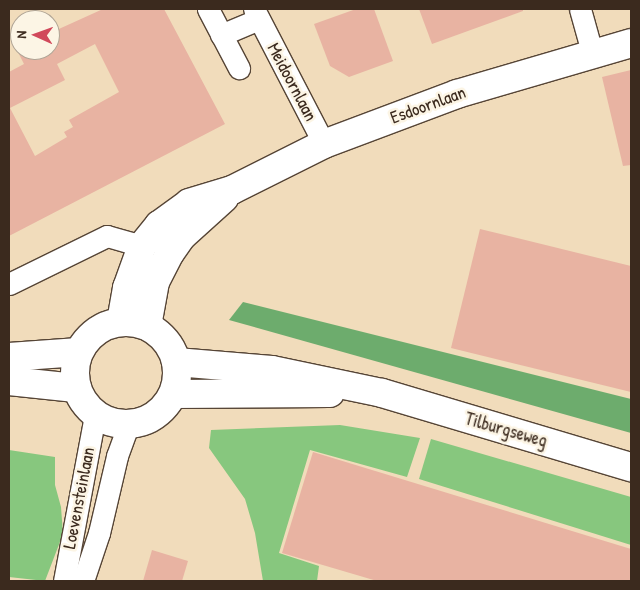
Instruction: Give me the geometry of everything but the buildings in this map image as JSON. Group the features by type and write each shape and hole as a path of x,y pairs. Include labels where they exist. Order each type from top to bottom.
{"main road":[{"name":"Esdoornlaan","path":"134,324 129,283 142,246 159,225 189,203 232,190 324,144 456,94 592,52 631,43"},
{"name":"Esdoornlaan","path":"134,324 170,253 182,236 232,190"},
{"path":"134,324 170,347 176,362 177,378 173,394 156,415 128,424 114,424 95,415 76,388 75,370 79,352 97,330 134,324"},
{"path":"9,357 79,352"},
{"name":"Tilburgseweg","path":"176,362 272,370 382,393 631,467"},
{"path":"9,382 76,388"},
{"name":"Tilburgseweg","path":"173,394 382,393"}],"street":[{"path":"208,9 239,68"},
{"path":"580,9 592,52"},
{"name":"Meidoornlaan","path":"222,35 256,14 324,144"},
{"path":"9,284 107,236 142,246"},
{"name":"Loevensteinlaan","path":"64,581 95,415"},
{"name":"Loevensteinlaan","path":"84,581 99,532 116,456 128,424"}],"green space":[{"path":"243,302 631,399 631,433 229,320"},
{"path":"340,425 420,438 407,477 310,450 279,553 319,566 317,581 263,581 255,533 245,499 209,448 211,430"},
{"path":"431,439 631,497 631,545 419,479"},
{"path":"9,450 55,457 55,485 61,507 63,534 45,581 9,577"}]}
